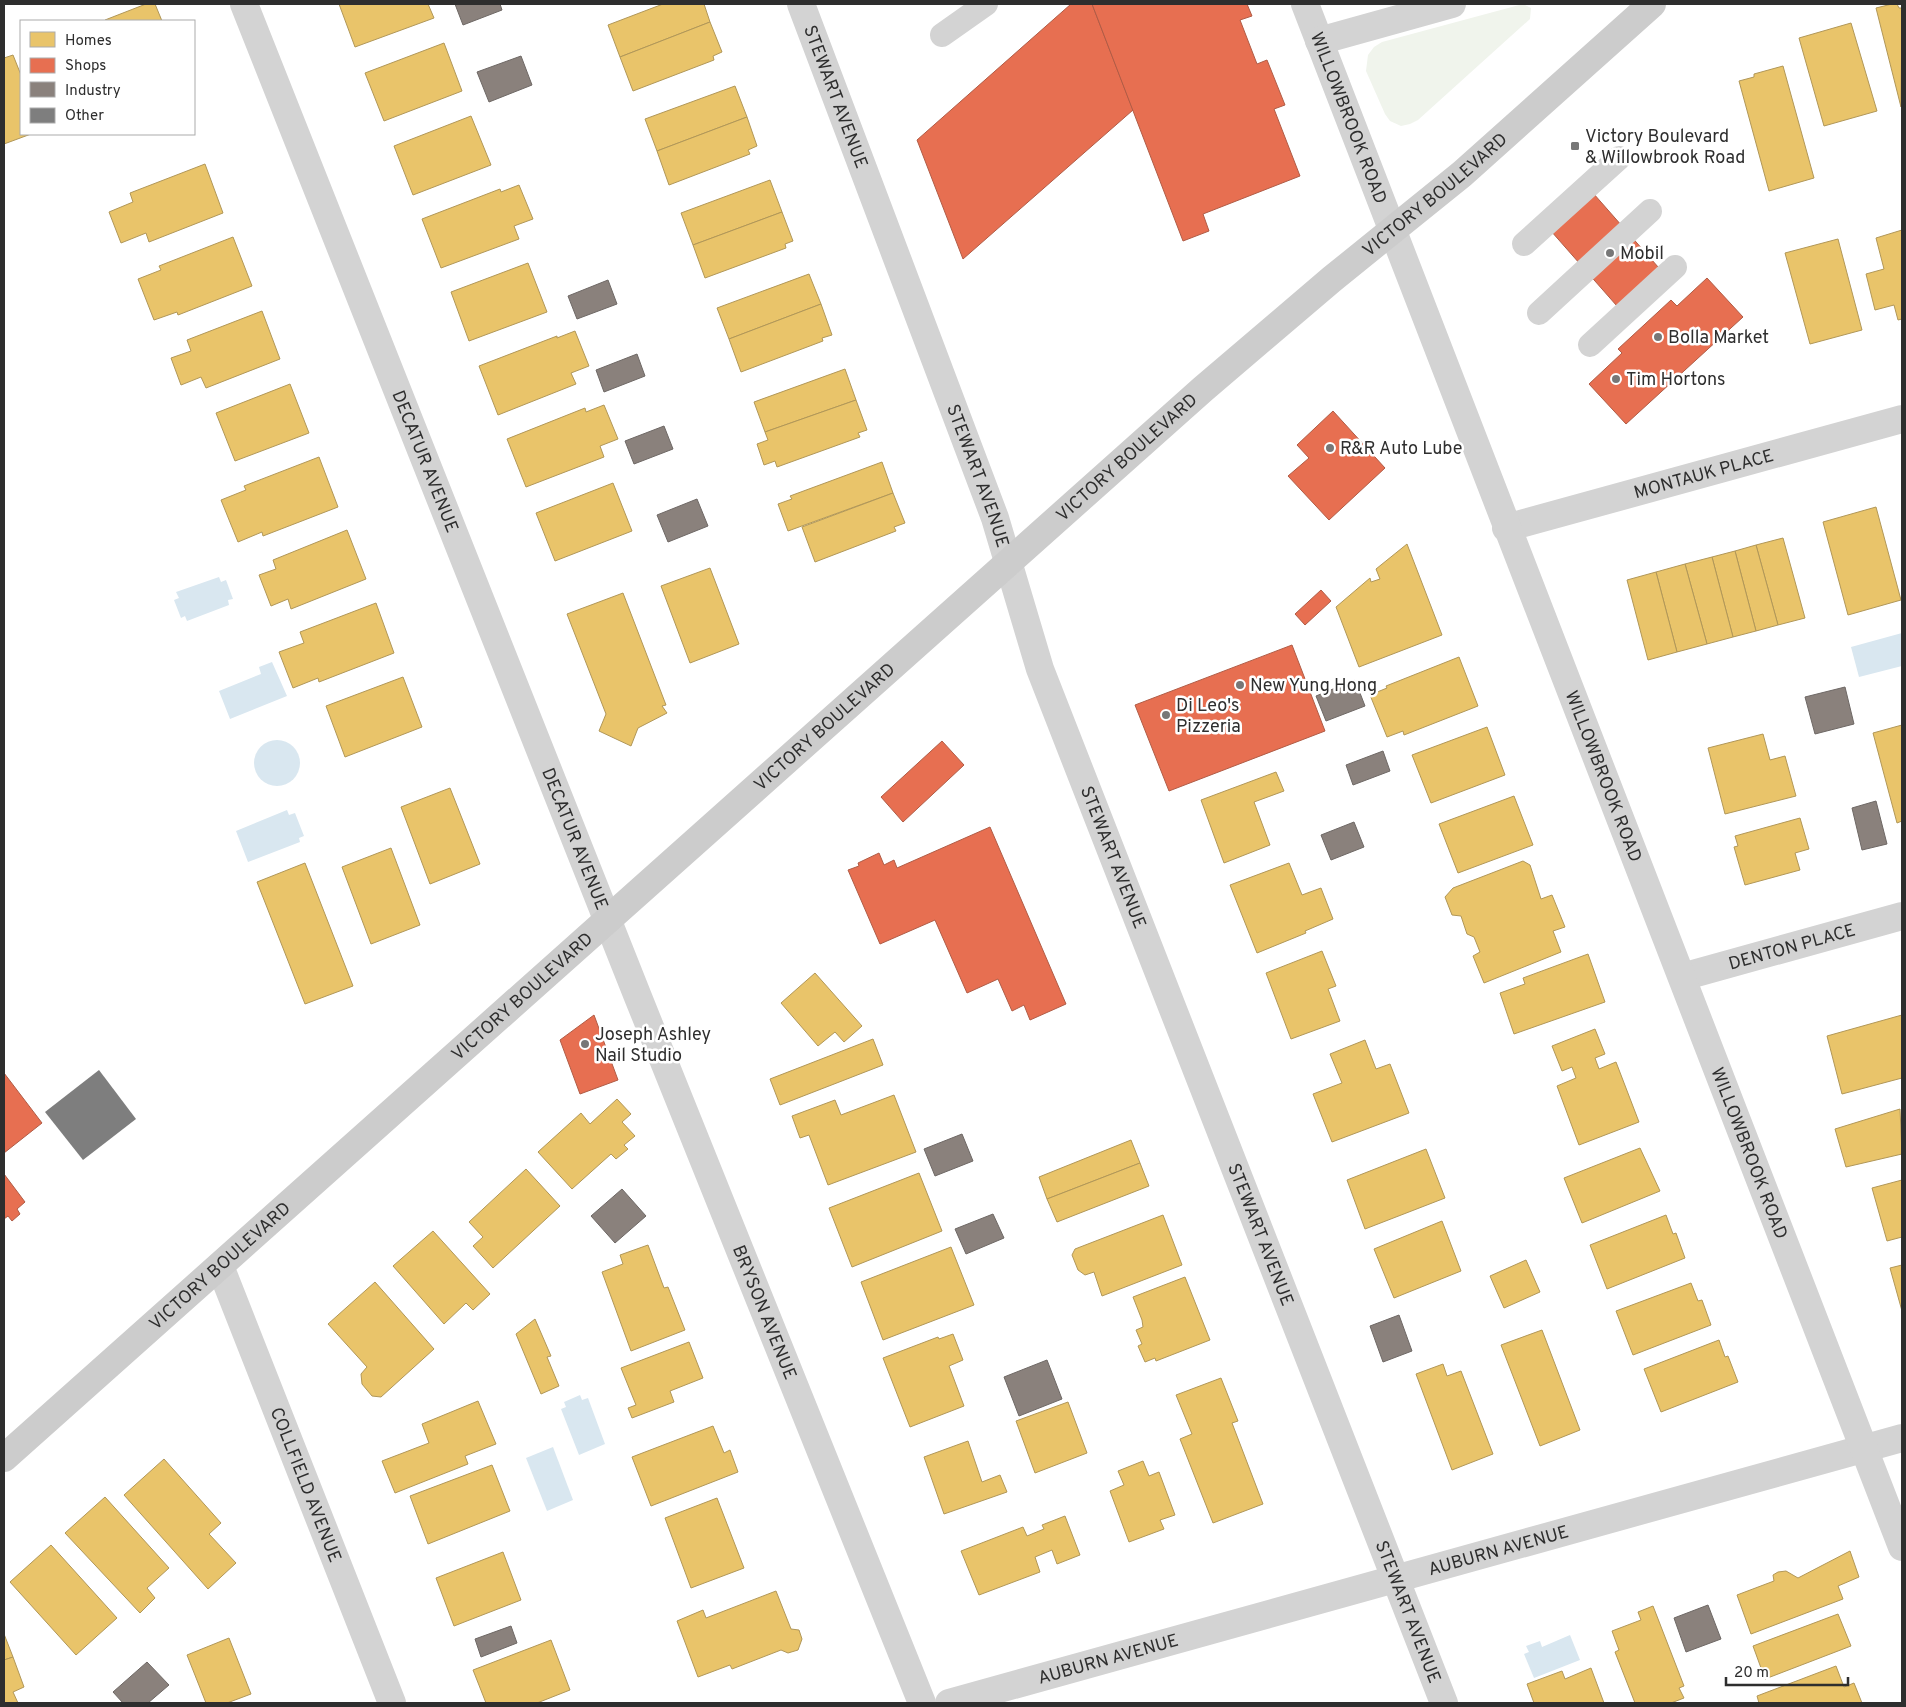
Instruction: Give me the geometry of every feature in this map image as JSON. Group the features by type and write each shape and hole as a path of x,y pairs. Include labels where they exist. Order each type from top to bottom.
{"main road":[{"name":"VICTORY BOULEVARD","path":"4,1458 1203,389 1332,279 1462,174 1652,4"}],"street":[{"name":"DECATUR AVENUE","path":"244,4 607,919"},
{"name":"STEWART AVENUE","path":"802,4 995,518 1040,670 1444,1703"},
{"name":"WILLOWBROOK ROAD","path":"1305,4 1506,528 1902,1547"},
{"path":"1319,40 1452,4"},
{"name":"MONTAUK PLACE","path":"1506,528 1902,419"},
{"name":"DENTON PLACE","path":"1682,977 1902,916"},
{"name":"BRYSON AVENUE","path":"607,919 922,1703"},
{"name":"COLLFIELD AVENUE","path":"220,1266 392,1703"},
{"name":"AUBURN AVENUE","path":"949,1703 1902,1438"}],"lane":[{"path":"942,35 986,4"},
{"path":"1524,244 1619,158"},
{"path":"1539,313 1650,211"},
{"path":"1590,345 1675,267"}],"shaded area":[{"path":"1523,4 1531,8 1530,19 1418,120 1401,126 1390,121 1366,71 1368,55 1374,47 1382,42"},
{"path":"219,577 221,582 226,580 233,599 228,600 229,605 187,621 185,616 181,618 174,600 179,598 176,592"},
{"path":"1902,633 1902,666 1859,677 1851,647"},
{"path":"272,662 287,696 230,719 219,691 261,674 259,667"},
{"path":"277,740 290,744 296,750 300,763 296,776 290,782 277,786 264,782 258,776 254,763 258,750 264,744"},
{"path":"287,810 289,815 295,813 304,836 299,838 300,842 248,862 236,831"},
{"path":"580,1395 582,1400 588,1398 605,1444 579,1455 561,1409 566,1407 564,1402"},
{"path":"553,1447 573,1500 547,1511 526,1458"},
{"path":"1570,1635 1580,1660 1534,1678 1524,1654 1529,1652 1526,1646 1540,1641 1542,1647"}],"building: Homes":[{"path":"146,4 155,4 162,20 105,20"},
{"path":"339,4 428,4 434,18 355,47"},
{"path":"663,4 704,4 710,22 620,57 608,25"},
{"path":"1897,4 1899,8 1902,8 1901,107 1876,8"},
{"path":"710,22 722,52 713,56 714,60 633,91 620,57"},
{"path":"1851,23 1877,111 1824,126 1799,38"},
{"path":"444,43 462,91 384,121 365,73"},
{"path":"13,55 20,72 20,135 28,135 4,144 4,58"},
{"path":"1783,66 1814,178 1769,191 1739,81 1754,77 1754,74"},
{"path":"735,86 747,117 657,151 645,119"},
{"path":"471,116 491,165 413,195 394,146"},
{"path":"747,117 757,146 748,150 750,154 669,185 657,151"},
{"path":"205,164 223,213 149,242 146,233 121,243 109,212 133,202 130,193"},
{"path":"770,180 782,212 693,245 681,213"},
{"path":"519,185 533,219 514,226 519,239 441,268 422,219 500,189 501,192"},
{"path":"782,212 793,241 785,244 786,248 705,278 693,245"},
{"path":"1902,230 1902,319 1898,320 1894,305 1875,310 1866,274 1884,269 1876,238"},
{"path":"233,237 252,286 178,315 177,312 154,320 138,279 161,270 159,266"},
{"path":"1838,239 1862,330 1810,344 1785,253"},
{"path":"528,263 547,312 469,341 451,292"},
{"path":"809,274 821,304 729,339 717,308"},
{"path":"821,304 832,335 822,338 823,341 741,372 729,339"},
{"path":"262,311 280,359 206,388 201,377 181,385 171,358 191,351 187,340"},
{"path":"575,331 589,366 571,373 576,384 498,415 479,366"},
{"path":"845,369 856,400 765,432 754,402"},
{"path":"290,384 309,433 235,461 216,413"},
{"path":"856,400 867,430 858,433 860,437 777,467 775,461 764,465 757,444 768,440 765,432"},
{"path":"604,405 618,439 600,446 604,457 526,487 507,439 585,408 586,412"},
{"path":"319,457 338,507 263,536 262,532 238,542 221,500 246,490 244,486"},
{"path":"882,462 893,493 788,531 778,504 792,499 790,496"},
{"path":"613,483 632,531 555,561 536,513"},
{"path":"893,493 905,523 894,527 896,531 815,562 802,527"},
{"path":"1876,507 1901,600 1848,615 1823,522"},
{"path":"347,530 366,579 291,609 288,599 271,606 259,575 276,569 273,560"},
{"path":"1783,538 1805,618 1778,625 1756,545"},
{"path":"1407,544 1442,635 1359,667 1336,607 1370,578 1371,582 1380,579 1376,569"},
{"path":"1756,545 1778,625 1756,631 1735,551"},
{"path":"1735,551 1756,631 1733,637 1712,557"},
{"path":"1712,557 1733,637 1707,644 1685,564"},
{"path":"1685,564 1707,644 1677,652 1656,572"},
{"path":"710,568 739,644 690,663 661,586"},
{"path":"1656,572 1677,652 1648,660 1627,580"},
{"path":"623,593 666,705 662,706 667,713 638,728 631,746 599,731 606,714 567,614"},
{"path":"376,603 394,653 319,682 318,678 293,688 279,652 304,643 300,632"},
{"path":"1459,657 1478,706 1404,735 1403,731 1387,737 1370,695 1387,688 1386,686"},
{"path":"403,677 422,727 345,757 326,706"},
{"path":"1902,725 1902,821 1897,823 1873,733"},
{"path":"1487,727 1505,775 1431,803 1412,755"},
{"path":"1763,734 1770,760 1785,756 1796,796 1725,814 1708,748"},
{"path":"1276,772 1284,791 1254,802 1270,845 1224,863 1201,800"},
{"path":"450,788 480,864 430,884 401,807"},
{"path":"1514,796 1533,845 1458,873 1439,824"},
{"path":"1800,818 1809,849 1795,853 1800,870 1745,885 1734,847 1738,846 1735,836"},
{"path":"391,848 420,925 371,944 342,867"},
{"path":"1523,861 1530,865 1541,899 1552,895 1565,927 1553,931 1561,952 1484,983 1473,956 1480,952 1474,937 1467,934 1461,916 1452,915 1445,897 1453,888"},
{"path":"305,863 353,986 305,1004 257,882"},
{"path":"1289,863 1302,895 1321,888 1333,919 1305,931 1306,933 1257,953 1230,885"},
{"path":"1322,951 1336,986 1328,989 1340,1021 1291,1039 1266,973"},
{"path":"1588,954 1605,1002 1514,1034 1500,993 1525,984 1523,978"},
{"path":"815,973 862,1026 844,1042 835,1032 818,1046 781,1003"},
{"path":"1902,1015 1902,1078 1842,1094 1827,1036"},
{"path":"1595,1029 1605,1054 1595,1058 1599,1069 1616,1062 1639,1122 1579,1145 1557,1086 1576,1078 1572,1067 1562,1071 1552,1046"},
{"path":"873,1039 883,1065 780,1105 770,1079"},
{"path":"1365,1040 1376,1069 1390,1064 1409,1113 1332,1142 1313,1094 1342,1083 1330,1054"},
{"path":"894,1095 916,1152 828,1185 809,1135 800,1138 792,1116 835,1100 841,1115"},
{"path":"617,1099 631,1114 622,1122 635,1136 624,1145 628,1149 616,1159 611,1154 572,1189 538,1152 581,1113 590,1124"},
{"path":"1900,1109 1902,1154 1846,1167 1835,1129"},
{"path":"1131,1140 1140,1163 1047,1199 1039,1177"},
{"path":"1640,1148 1660,1191 1582,1223 1564,1178"},
{"path":"1426,1149 1445,1198 1365,1229 1347,1180"},
{"path":"1140,1163 1149,1186 1057,1222 1047,1199"},
{"path":"526,1169 560,1206 493,1268 473,1246 483,1237 469,1222"},
{"path":"919,1173 942,1231 852,1267 829,1208"},
{"path":"1902,1180 1902,1237 1887,1241 1872,1188"},
{"path":"1163,1215 1182,1265 1102,1296 1094,1272 1085,1275 1078,1270 1072,1255 1075,1249"},
{"path":"1666,1215 1673,1234 1676,1233 1685,1258 1607,1289 1590,1245"},
{"path":"1442,1221 1461,1271 1394,1298 1374,1249"},
{"path":"433,1231 490,1294 473,1310 466,1303 444,1324 393,1266"},
{"path":"648,1245 664,1288 668,1287 685,1330 631,1351 602,1272 623,1264 620,1255"},
{"path":"951,1247 974,1305 883,1340 861,1282"},
{"path":"1526,1260 1540,1292 1504,1308 1490,1276"},
{"path":"1902,1265 1902,1311 1890,1268"},
{"path":"1185,1277 1210,1340 1156,1361 1155,1358 1145,1362 1138,1346 1142,1344 1136,1330 1143,1327 1142,1320 1133,1297"},
{"path":"375,1282 434,1349 381,1397 372,1396 362,1384 361,1374 367,1367 328,1324"},
{"path":"1691,1283 1698,1301 1702,1300 1711,1325 1633,1355 1616,1311"},
{"path":"535,1319 551,1356 547,1357 559,1386 541,1394 516,1334"},
{"path":"1542,1330 1580,1430 1540,1446 1501,1345"},
{"path":"953,1334 963,1360 949,1366 964,1406 910,1427 883,1358 938,1337 939,1339"},
{"path":"1719,1340 1725,1357 1728,1356 1738,1382 1661,1412 1644,1369"},
{"path":"689,1342 703,1378 670,1391 674,1402 632,1418 628,1408 636,1405 621,1368"},
{"path":"1443,1364 1447,1376 1461,1371 1493,1454 1452,1470 1416,1374"},
{"path":"1221,1378 1238,1421 1232,1423 1263,1504 1213,1523 1180,1439 1192,1434 1176,1395"},
{"path":"478,1401 496,1444 465,1456 468,1464 395,1493 382,1461 429,1443 422,1424"},
{"path":"1068,1402 1087,1453 1035,1473 1016,1421"},
{"path":"713,1426 724,1453 730,1450 738,1472 651,1506 632,1457"},
{"path":"968,1441 982,1482 1000,1475 1007,1492 944,1514 924,1457"},
{"path":"164,1459 221,1523 209,1534 236,1563 208,1589 124,1495"},
{"path":"1143,1461 1149,1476 1159,1472 1175,1515 1160,1520 1164,1529 1129,1542 1110,1491 1124,1485 1118,1471"},
{"path":"492,1465 510,1511 428,1544 410,1496"},
{"path":"105,1497 169,1568 147,1588 155,1598 140,1613 65,1533"},
{"path":"717,1498 744,1568 691,1588 665,1518"},
{"path":"1065,1516 1080,1555 1057,1564 1052,1550 1035,1557 1040,1572 979,1595 961,1551 1023,1527 1027,1536 1044,1529 1042,1525"},
{"path":"51,1545 117,1618 76,1655 10,1582"},
{"path":"1850,1551 1859,1577 1838,1586 1843,1599 1751,1634 1737,1595 1774,1581 1773,1575 1778,1572 1786,1571 1798,1578"},
{"path":"503,1552 521,1600 454,1626 436,1578"},
{"path":"776,1591 791,1629 799,1630 802,1639 798,1650 788,1653 781,1650 732,1669 730,1665 698,1677 677,1621 703,1610 706,1618"},
{"path":"1653,1606 1684,1686 1679,1688 1684,1698 1671,1703 1635,1703 1615,1652 1619,1650 1612,1631 1641,1620 1638,1612"},
{"path":"1838,1614 1851,1646 1765,1679 1753,1646"},
{"path":"4,1634 13,1657 4,1660"},
{"path":"229,1638 251,1694 227,1703 206,1703 187,1655"},
{"path":"551,1640 570,1690 537,1703 486,1703 473,1670"},
{"path":"13,1657 24,1687 13,1692 18,1703 4,1703 4,1660"},
{"path":"1836,1666 1844,1687 1854,1683 1862,1703 1759,1703 1757,1696"},
{"path":"1591,1668 1604,1703 1534,1703 1527,1684 1562,1671 1565,1679"}],"building: Shops":[{"path":"1071,4 1092,4 1133,110 963,259 917,140"},
{"path":"1092,4 1247,4 1252,16 1240,20 1257,64 1267,60 1285,105 1274,109 1300,176 1203,214 1209,231 1183,241"},
{"path":"1593,193 1666,276 1624,314 1551,231"},
{"path":"1707,278 1743,317 1626,424 1589,384 1622,353 1618,349 1671,300 1677,306"},
{"path":"1333,411 1385,468 1329,520 1288,476 1309,458 1297,445"},
{"path":"1321,590 1331,601 1305,625 1295,614"},
{"path":"1292,645 1325,731 1169,791 1135,705"},
{"path":"942,741 964,765 903,822 881,797"},
{"path":"990,827 1066,1004 1030,1020 1024,1005 1012,1011 998,979 967,993 935,920 880,944 848,870 859,866 858,863 879,853 884,865 894,860 897,868"},
{"path":"594,1015 618,1080 580,1094 560,1040"},
{"path":"4,1073 42,1123 4,1153"},
{"path":"4,1174 25,1202 17,1209 20,1214 12,1221 8,1216 4,1219"}],"building: Industry":[{"path":"455,4 500,4 502,10 463,25"},
{"path":"521,56 532,85 489,102 477,72"},
{"path":"608,280 617,304 577,319 568,296"},
{"path":"637,354 645,376 604,392 596,370"},
{"path":"664,426 673,449 634,464 625,441"},
{"path":"697,499 708,526 668,542 657,515"},
{"path":"1355,680 1365,706 1326,721 1316,696"},
{"path":"1845,687 1854,724 1815,734 1805,697"},
{"path":"1383,751 1390,771 1353,785 1346,765"},
{"path":"1876,801 1887,844 1862,850 1852,808"},
{"path":"1354,822 1364,847 1331,860 1321,835"},
{"path":"962,1134 973,1161 935,1176 924,1149"},
{"path":"622,1189 646,1216 615,1243 591,1216"},
{"path":"993,1214 1004,1238 966,1254 955,1229"},
{"path":"1399,1315 1412,1351 1383,1362 1370,1326"},
{"path":"1047,1360 1062,1399 1019,1416 1004,1377"},
{"path":"1708,1605 1721,1639 1686,1652 1674,1618"},
{"path":"511,1626 517,1643 481,1657 475,1639"},
{"path":"147,1662 169,1685 148,1703 123,1703 113,1692"}],"building: Other":[{"path":"99,1070 136,1119 83,1160 45,1112"}],"place":[{"name":"Victory Boulevard & Willowbrook Road","path":"1575,146"},
{"name":"Mobil","path":"1610,253"},
{"name":"Bolla Market","path":"1658,337"},
{"name":"Tim Hortons","path":"1616,379"},
{"name":"R&R Auto Lube","path":"1330,448"},
{"name":"New Yung Hong","path":"1240,685"},
{"name":"Di Leo's Pizzeria","path":"1166,715"},
{"name":"Joseph Ashley Nail Studio","path":"585,1044"}]}
